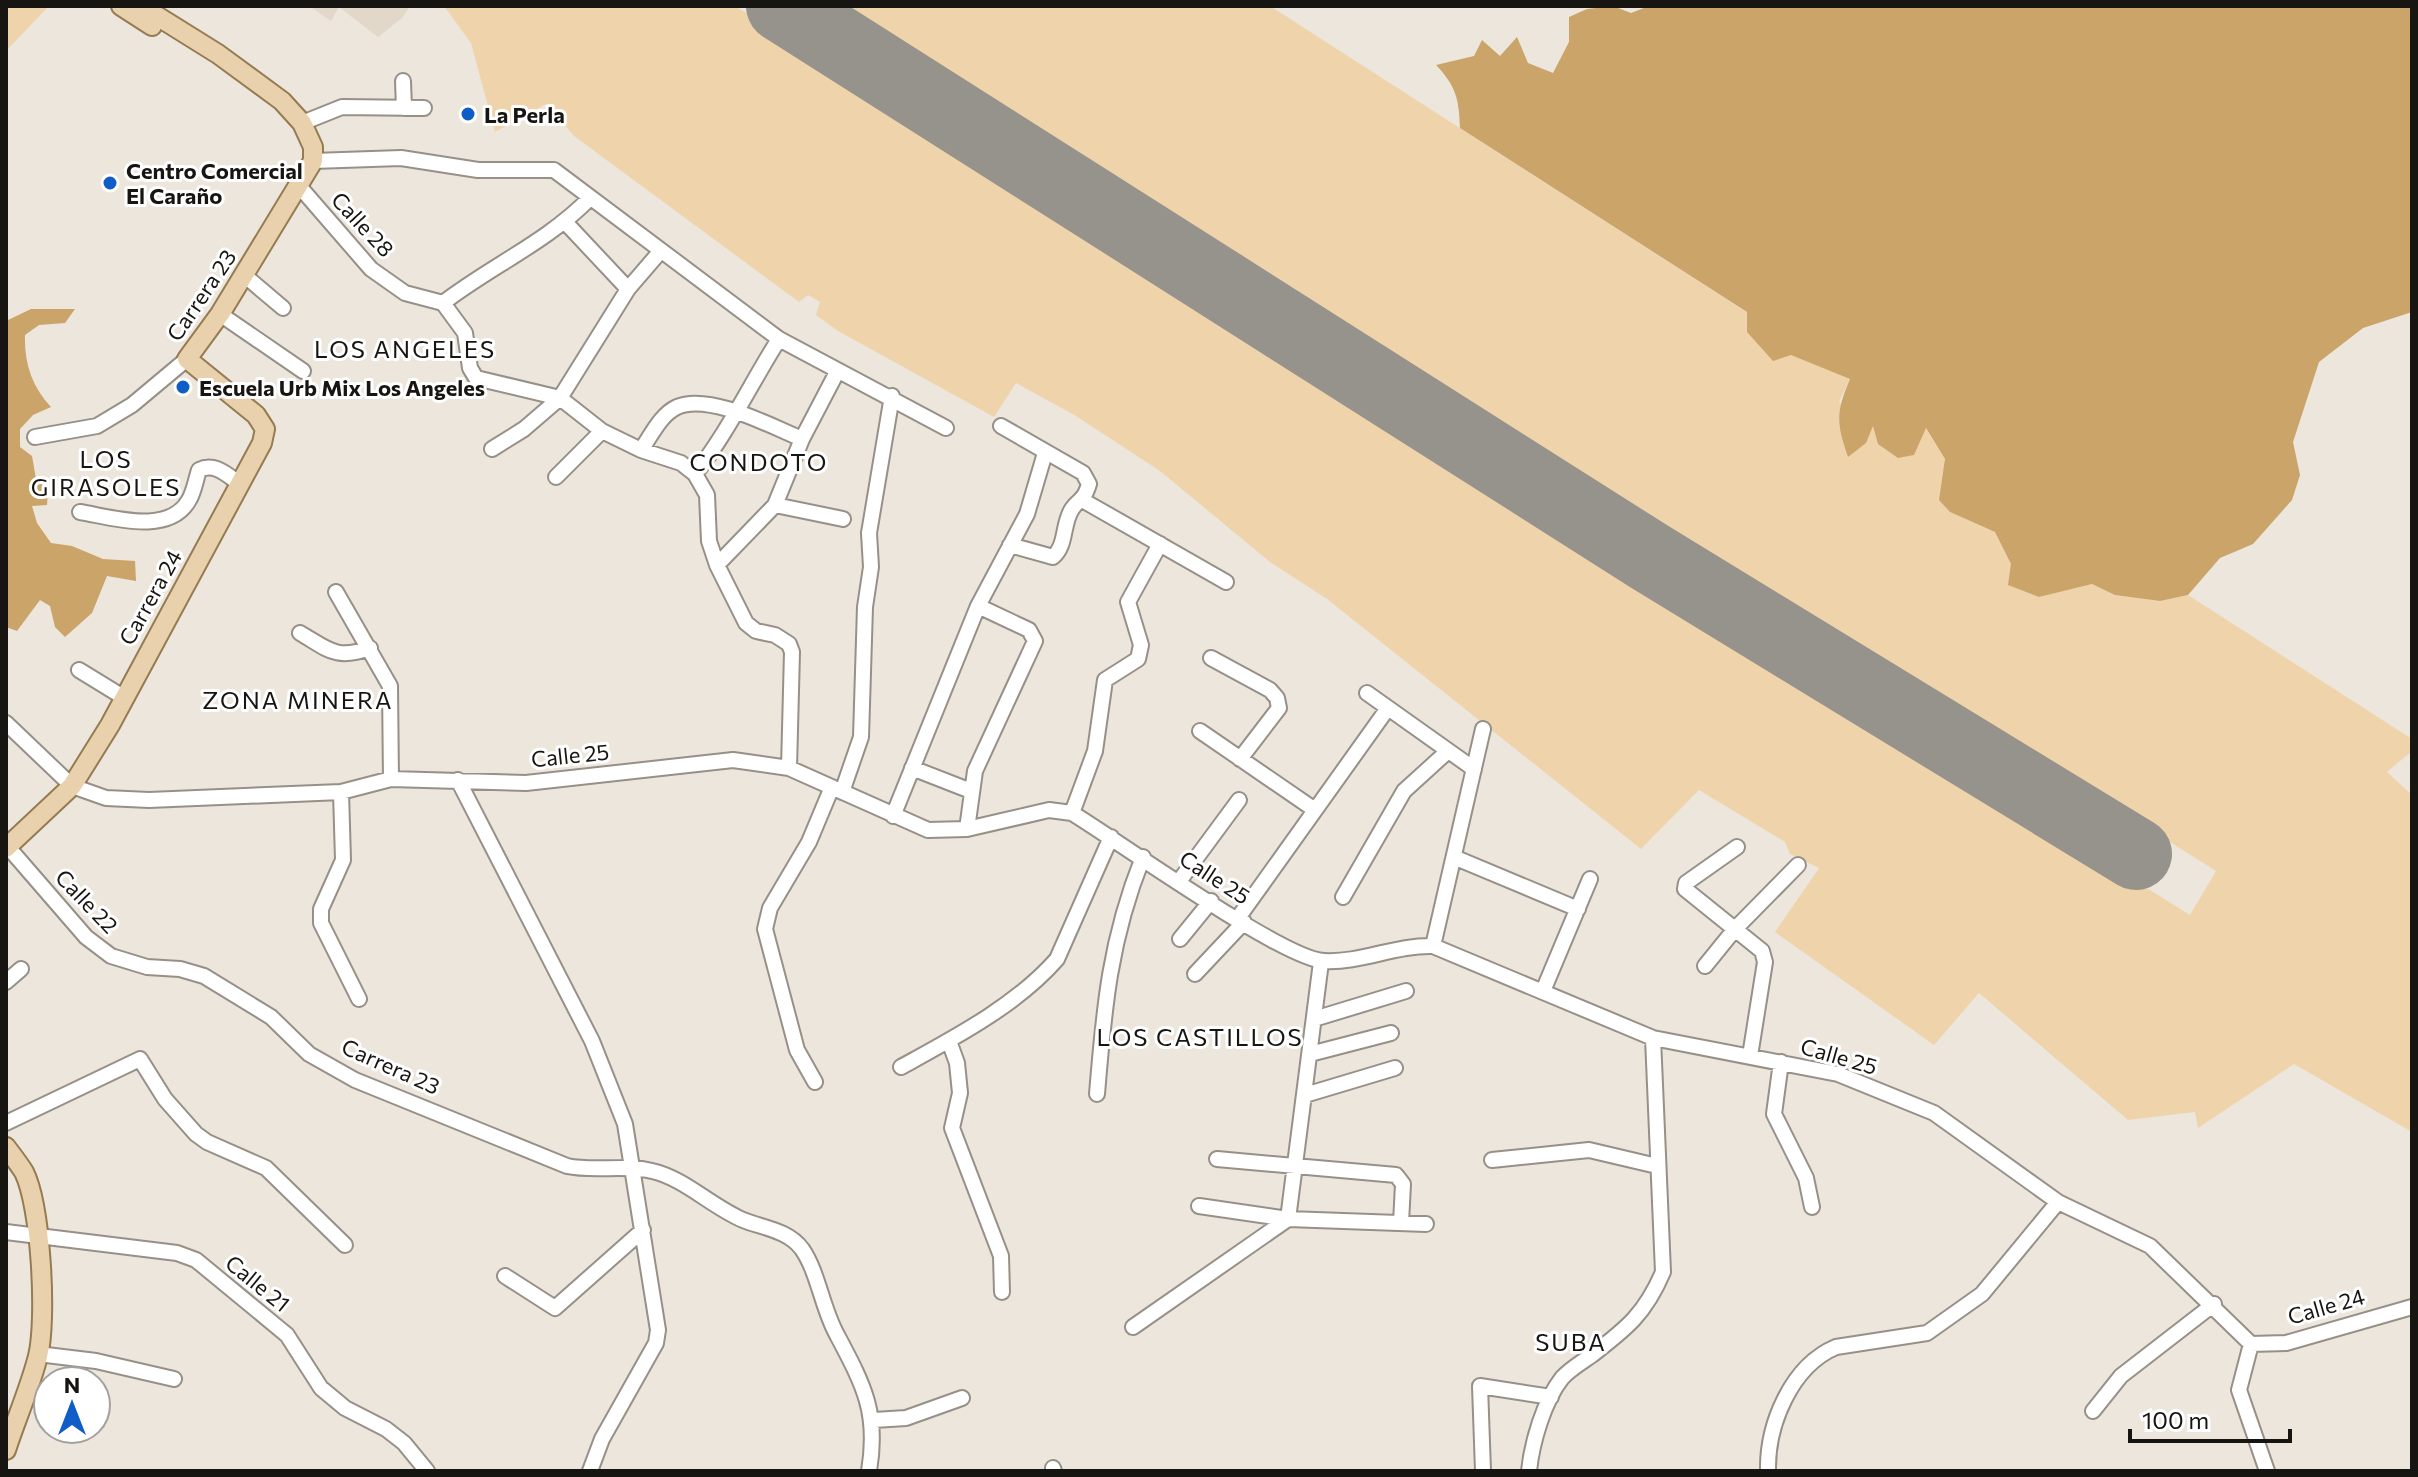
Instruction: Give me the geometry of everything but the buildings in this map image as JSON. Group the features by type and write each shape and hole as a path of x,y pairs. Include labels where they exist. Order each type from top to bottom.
{"main road":[{"path":"121,6 212,62 238,70"},
{"path":"141,6 282,101 302,123 313,154"},
{"name":"Carrera 23","path":"187,359 220,314 299,186 313,154"},
{"name":"Carrera 24","path":"72,786 262,443 265,429 256,415 187,359"},
{"path":"7,847 72,786"},
{"path":"6,1147 24,1173 38,1234 38,1354 6,1450"}],"street":[{"path":"403,81 404,108"},
{"path":"302,123 342,107 424,108"},
{"path":"313,154 401,158 478,170 549,168 659,253 779,339 837,372 892,396 946,428"},
{"name":"Calle 28","path":"299,186 371,269 405,293 443,303"},
{"path":"590,198 566,223 532,248 485,270 443,303 465,333 470,368 476,378 560,398 602,431 641,450 681,463 695,474 707,495 709,541 717,565 746,623 756,631 775,635 789,644 792,652 789,768"},
{"path":"566,223 628,289"},
{"path":"492,449 524,429 560,398 628,289 659,253"},
{"path":"244,275 283,308"},
{"path":"220,314 303,371"},
{"path":"695,474 725,436 734,411 779,339"},
{"name":"Carrera 23","path":"35,437 97,426 132,405 187,359"},
{"path":"717,565 744,541 775,505 802,439 837,372"},
{"path":"815,1082 797,1050 765,929 770,908 837,790 861,737 865,607 871,567 869,533 892,396"},
{"path":"641,450 664,416 689,404 734,411 802,439"},
{"path":"1001,426 1087,478 1089,484 1084,501 1072,509 1059,552 1053,557 1010,545"},
{"path":"556,477 602,431"},
{"path":"893,816 978,606 1027,514 1045,453"},
{"path":"80,512 149,522 174,515 188,502 199,470 205,467 213,466 240,484"},
{"path":"1084,501 1226,582"},
{"path":"775,505 843,519"},
{"path":"1072,813 1095,751 1105,680 1138,659 1141,645 1128,602 1160,544"},
{"path":"336,592 390,686 391,779"},
{"path":"967,829 975,771 1035,641 1029,630 978,606"},
{"path":"300,633 336,654 348,656 370,648"},
{"path":"1211,658 1270,690 1277,698 1279,708 1240,759"},
{"path":"79,670 123,697"},
{"path":"1367,693 1474,769"},
{"path":"1195,974 1241,920 1388,708"},
{"path":"6,723 72,786"},
{"path":"1433,946 1456,858 1483,729"},
{"path":"1200,731 1315,810"},
{"path":"1343,897 1404,791 1448,751"},
{"name":"Calle 25","path":"72,786 106,798 149,800 341,792 391,779 526,783 733,760 789,768 928,830 967,829 1049,810 1072,813 1241,920 1287,947 1321,962 1347,961 1410,945 1433,946 1653,1038 1838,1074 1934,1113 2058,1202 2150,1246 2214,1304 2251,1344"},
{"path":"912,768 971,791"},
{"path":"458,780 592,1041 625,1124 634,1168 658,1330 656,1343 602,1439 590,1471"},
{"path":"341,792 343,860 321,909 321,923 359,999"},
{"path":"1180,880 1239,800"},
{"path":"901,1067 949,1041 1043,975 1057,959 1111,837"},
{"name":"Calle 22","path":"7,847 86,937 111,956 147,967"},
{"path":"1737,847 1685,887 1762,951 1764,957 1750,1056"},
{"path":"1097,1094 1105,986 1129,893 1143,857"},
{"path":"1456,858 1578,909"},
{"path":"1705,966 1735,929 1798,865"},
{"path":"1543,991 1590,879"},
{"path":"1180,939 1211,901"},
{"path":"1133,1327 1288,1219 1297,1169 1321,962"},
{"name":"Carrera 23","path":"147,967 180,969 204,976 271,1017 309,1054 355,1080 567,1166 587,1171 634,1168"},
{"path":"6,982 21,969"},
{"path":"1314,1019 1406,991"},
{"path":"1310,1054 1391,1033"},
{"path":"1529,1471 1551,1397 1563,1377 1634,1323 1651,1300 1663,1272 1653,1038"},
{"path":"949,1041 957,1063 960,1093 952,1128 1001,1256 1002,1292"},
{"path":"6,1123 140,1059 165,1099 196,1134 266,1168 345,1245"},
{"path":"1781,1062 1774,1114 1806,1178 1812,1207"},
{"path":"1305,1095 1395,1068"},
{"path":"1492,1160 1589,1150 1657,1166"},
{"path":"1217,1159 1297,1169 1396,1175 1403,1184 1401,1223"},
{"path":"634,1168 655,1171 741,1219 794,1240 804,1251 827,1315 874,1420 869,1471"},
{"path":"1768,1471 1768,1442 1774,1419 1804,1373 1824,1352 1836,1347 1927,1333 1982,1294 2058,1202"},
{"path":"1199,1206 1288,1219 1426,1224"},
{"path":"505,1276 555,1308 643,1230"},
{"name":"Calle 21","path":"6,1232 177,1253 196,1260 287,1335 321,1388 345,1408 386,1429 404,1443 427,1471"},
{"path":"2093,1411 2121,1376 2214,1304"},
{"name":"Calle 24","path":"2251,1344 2286,1343 2412,1307"},
{"path":"2251,1344 2239,1390 2267,1471"},
{"path":"38,1354 96,1361 174,1379"},
{"path":"1483,1471 1480,1386 1551,1397"},
{"path":"874,1420 906,1418 962,1398"}],"shaded area":[{"path":"6,6 49,6 6,51"},
{"path":"309,6 410,6 402,18 378,37 339,7 331,21"},
{"path":"444,6 735,6 2190,915 2216,871 841,6 1270,6 1748,313 1747,332 1850,379 1839,402 1873,425 1925,427 1945,459 1950,512 1995,532 2011,564 2039,597 2092,584 2116,595 2160,601 2188,595 2412,739 2412,751 2387,772 2412,795 2412,1132 2294,1064 2198,1128 2195,1112 2128,1120 1979,993 1934,1045 1775,932 1819,868 1790,854 1785,842 1699,790 1641,849 1327,599 1270,562 1160,471 1076,416 1016,383 994,417 838,331 816,315 820,302 808,295 799,302 574,136 546,104 495,132 471,43"},
{"path":"1613,6 1631,13 1649,6 2412,6 2412,312 2363,328 2319,362 2293,442 2300,475 2292,500 2253,544 2220,558 2188,595 2160,601 2115,595 2092,584 2039,597 2008,585 2011,564 1995,532 1950,512 1939,500 1945,459 1926,428 1914,455 1898,458 1878,444 1873,426 1866,443 1848,457 1839,417 1850,379 1791,355 1773,361 1747,332 1747,312 1460,128 1455,94 1436,65 1474,56 1482,40 1500,56 1517,37 1528,63 1553,73 1569,42 1569,17 1587,9"},
{"path":"31,309 75,309 65,323 39,325 25,335 30,374 51,407 33,415 20,429 20,447 32,456 36,479 48,490 47,505 32,506 37,523 51,543 72,546 103,559 135,561 136,581 107,576 92,613 65,637 55,627 50,606 40,600 17,631 6,627 6,321"}],"runway":[{"path":"782,6 1650,557 2136,854"}],"place":[{"name":"La Perla","path":"468,114"},
{"name":"Centro Comercial El Caraño","path":"110,183"},
{"name":"Escuela Urb Mix Los Angeles","path":"183,387"}],"district":[{"name":"LOS ANGELES","path":"405,348"},
{"name":"CONDOTO","path":"759,461"},
{"name":"LOS GIRASOLES","path":"106,472"},
{"name":"ZONA MINERA","path":"298,699"},
{"name":"LOS CASTILLOS","path":"1200,1036"},
{"name":"SUBA","path":"1571,1341"}]}
